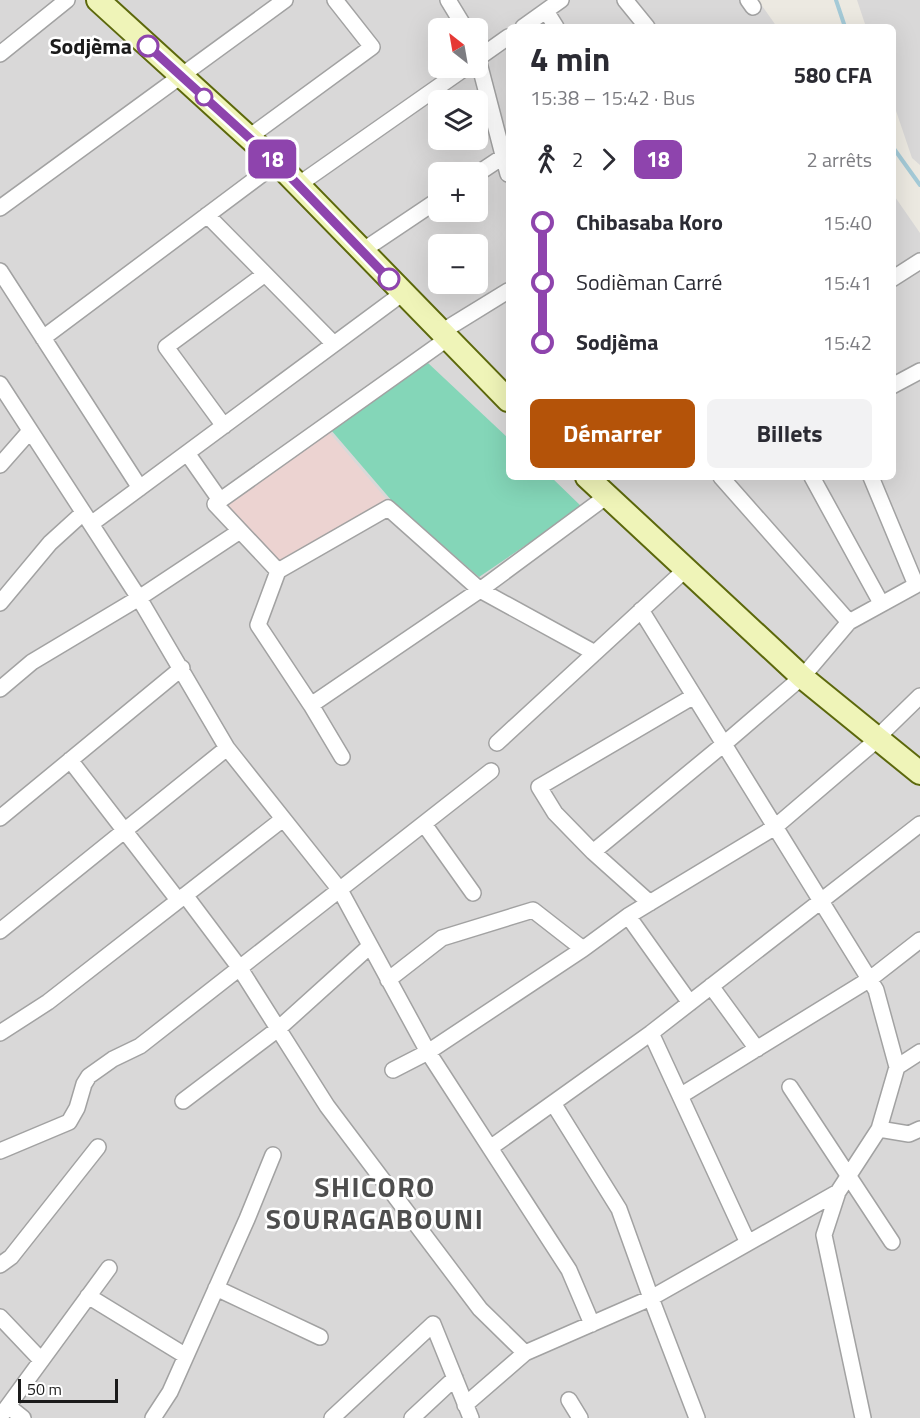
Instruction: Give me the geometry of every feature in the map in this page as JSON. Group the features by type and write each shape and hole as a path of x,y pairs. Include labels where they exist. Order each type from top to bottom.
{"main road":[{"path":"98,0 254,133 449,332 506,398"},
{"path":"114,0 186,73"},
{"path":"254,133 277,163 303,182"},
{"path":"367,248 403,293 506,382"},
{"path":"605,487 685,570 881,735 920,773"},
{"path":"605,487 806,672"},
{"path":"881,735 920,757"}],"street":[{"path":"0,54 67,0"},
{"path":"0,208 285,0"},
{"path":"254,133 372,47 335,0"},
{"path":"448,0 459,18"},
{"path":"527,24 561,0"},
{"path":"625,0 645,24"},
{"path":"546,11 554,24"},
{"path":"488,51 506,38"},
{"path":"303,182 451,78"},
{"path":"482,78 506,165"},
{"path":"488,167 504,156"},
{"path":"43,338 277,163"},
{"path":"367,248 428,207"},
{"path":"207,215 334,344"},
{"path":"896,276 920,261"},
{"path":"0,271 140,488"},
{"path":"224,426 166,347 265,274"},
{"path":"278,571 215,504 506,292"},
{"path":"0,603 50,543 87,518 140,488 403,293"},
{"path":"896,384 920,371"},
{"path":"0,384 139,598 227,748 339,890 428,1052 568,1270 592,1324"},
{"path":"0,465 30,430"},
{"path":"187,453 220,500"},
{"path":"724,480 849,622"},
{"path":"814,480 881,603"},
{"path":"592,852 724,744 806,672 849,622 918,584 872,480"},
{"path":"311,705 480,590 605,487"},
{"path":"342,757 258,625 278,571 388,508 480,590 595,652"},
{"path":"0,688 32,662 139,598 240,531"},
{"path":"497,743 685,570"},
{"path":"641,610 870,979 876,990 897,1066 879,1129 838,1192 824,1235 862,1418"},
{"path":"0,818 182,668"},
{"path":"650,903 592,852 555,813 539,787 694,696"},
{"path":"393,1070 428,1052 583,950 628,916 775,826 881,735 920,696"},
{"path":"0,931 227,748"},
{"path":"70,760 125,831 239,967 327,1106 480,1309 525,1353"},
{"path":"0,1150 69,1122 89,1076 113,1059 140,1046 491,771"},
{"path":"0,1033 48,1002 283,819"},
{"path":"424,824 472,893"},
{"path":"490,1148 651,1034 920,824"},
{"path":"388,980 442,938 532,910 583,950"},
{"path":"628,916 690,1003"},
{"path":"680,1096 870,979 920,940"},
{"path":"183,1101 278,1029 370,946"},
{"path":"711,987 757,1049"},
{"path":"651,1034 748,1243"},
{"path":"897,1066 920,1052"},
{"path":"790,1088 892,1242"},
{"path":"553,1103 619,1209 697,1418"},
{"path":"879,1129 909,1134 920,1129"},
{"path":"0,1265 11,1257 98,1147"},
{"path":"153,1418 171,1392 248,1219 273,1155"},
{"path":"332,1418 433,1324 468,1412 525,1353 651,1299 838,1192"},
{"path":"23,1418 4,1412 109,1268"},
{"path":"216,1288 320,1337"},
{"path":"88,1296 186,1356"},
{"path":"0,1317 41,1360"},
{"path":"412,1418 455,1378"},
{"path":"569,1400 580,1418"}],"shaded area":[{"path":"0,0 758,0 775,24 506,24 506,480 896,480 896,198 920,233 920,1418 0,1418"},
{"path":"857,0 920,0 920,165 912,158 896,111 896,24 865,24"},
{"path":"329,432 388,501 275,566 223,506"}],"green space":[{"path":"428,363 506,436 506,480 554,480 582,507 479,577 392,501 331,430"}],"waterway":[{"path":"836,0 844,24"},
{"path":"896,152 920,185"}],"bus line":[{"name":"18","path":"148,46 277,163 389,279"}],"place":[{"name":"Sodjèma","path":"148,46"}],"district":[{"name":"SHICORO SOURAGABOUNI","path":"375,1203"}]}
